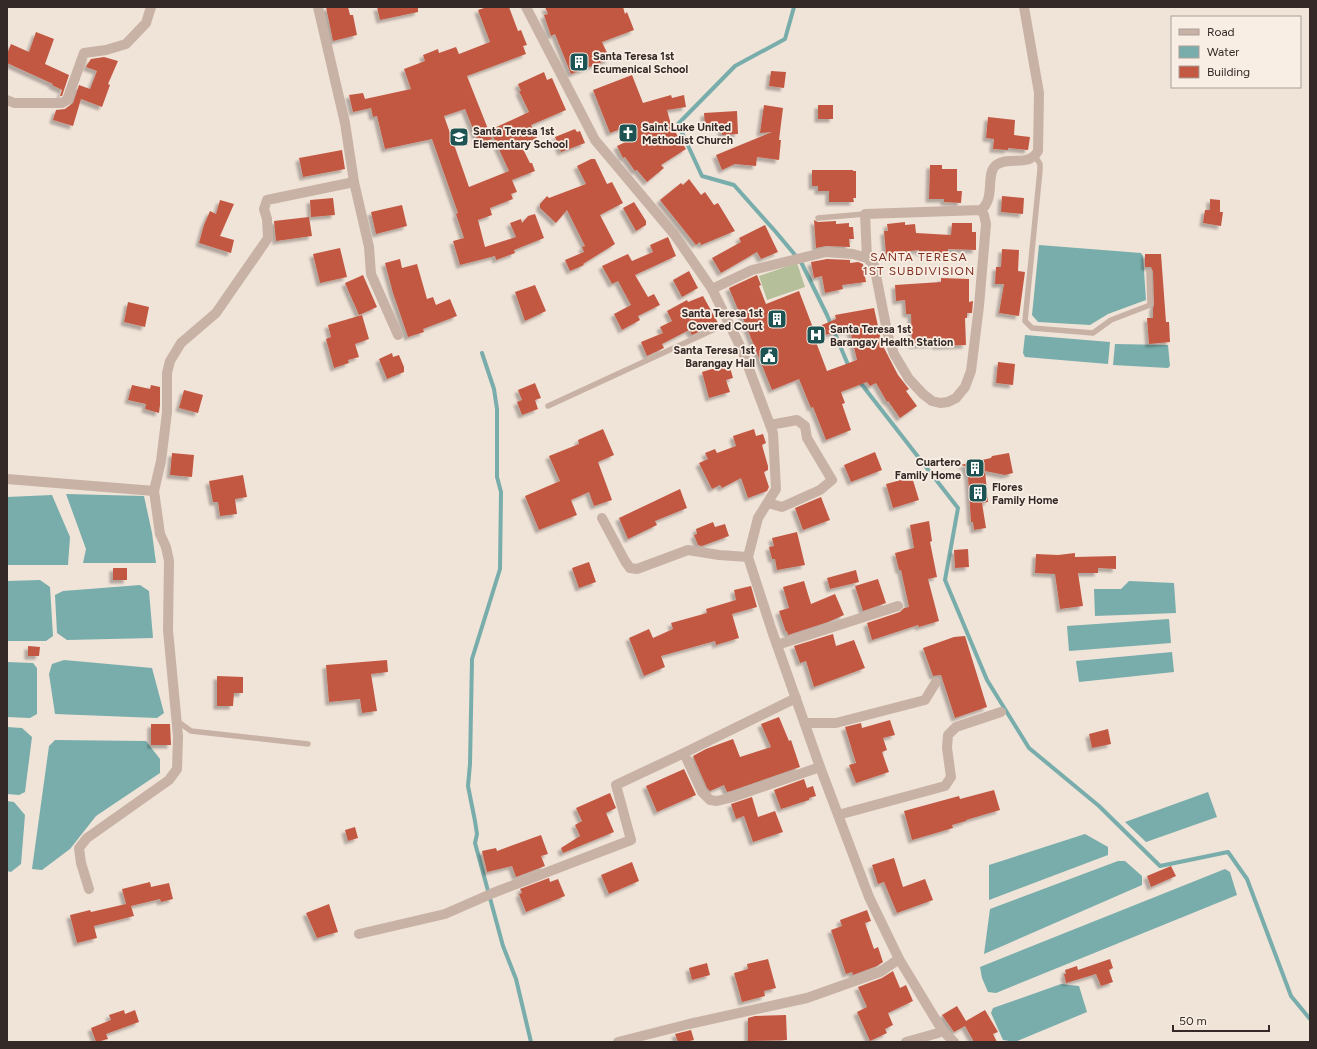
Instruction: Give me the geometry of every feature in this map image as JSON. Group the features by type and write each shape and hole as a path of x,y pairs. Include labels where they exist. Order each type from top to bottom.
{"street":[{"path":"7,100 14,103 52,104 62,103 67,100 84,53 106,50 126,44 146,23 151,7"},
{"path":"318,7 345,123 354,182 369,246 370,274 398,335"},
{"path":"526,7 595,140 674,234 712,289 742,350 773,433 776,489 758,518 748,557 820,767 869,897 899,959 942,1030 954,1042"},
{"path":"867,258 866,214 981,210 986,206 989,198 992,171 996,165 1006,161 1029,160 1035,156 1038,151 1039,93 1024,7"},
{"path":"89,889 81,863 79,848 87,838 170,780 177,769 178,736 168,630 169,561 166,547 160,534 154,491 167,412 167,374 170,361 181,343 216,313 268,238 267,219 264,209 267,200 354,182"},
{"path":"712,289 752,270 826,252 852,254 867,258 874,265 888,336 894,354 909,379 922,394 932,402 948,402 956,398 965,387 971,371 979,306 986,224 981,210"},
{"path":"768,503 782,507 820,490 832,480 807,438 805,426 797,420 770,426"},
{"path":"7,479 154,491"},
{"path":"602,518 630,568 637,569 688,550 718,555 748,557"},
{"path":"777,645 898,606"},
{"path":"805,723 836,723 925,700 936,682"},
{"path":"359,934 445,914 493,893 631,840 616,785 796,698"},
{"path":"838,815 945,786 952,777 947,748 948,735 956,727 1002,712"},
{"path":"684,753 702,792 710,800 717,801 733,797 820,767"},
{"path":"618,1042 689,1024 807,998 880,972 899,959"},
{"path":"906,1042 938,1034 942,1030"}],"lane":[{"path":"1035,156 1040,164 1040,170 1025,321 1032,328 1093,333 1112,320 1150,305 1149,272"},
{"path":"818,218 866,214"},
{"path":"548,406 728,323"},
{"path":"176,720 191,731 308,744"}],"green space":[{"path":"797,263 805,287 767,300 759,276"}],"water":[{"path":"1039,245 1141,253 1143,256 1146,300 1108,314 1090,325 1038,322 1032,315"},
{"path":"1025,335 1110,342 1108,364 1025,357 1023,353"},
{"path":"1115,344 1168,345 1170,366 1168,368 1113,365"},
{"path":"66,494 144,496 152,533 156,563 83,563 86,549"},
{"path":"52,495 70,537 68,565 7,565 7,497"},
{"path":"40,580 50,587 53,636 46,641 7,641 7,581"},
{"path":"1129,581 1174,583 1176,613 1095,616 1094,589 1121,589"},
{"path":"140,585 149,591 153,638 67,640 57,633 55,595 63,591"},
{"path":"1169,619 1171,643 1069,651 1067,626"},
{"path":"1172,652 1174,672 1079,682 1076,661"},
{"path":"64,660 152,668 164,713 157,718 55,714 49,674 52,664"},
{"path":"7,662 33,663 37,668 37,714 30,718 7,717"},
{"path":"7,727 22,728 32,737 25,792 19,795 7,794"},
{"path":"55,740 146,741 160,759 160,773 96,816 70,849 42,870 32,869 49,746"},
{"path":"1208,792 1217,817 1146,842 1125,822"},
{"path":"7,801 14,802 25,815 21,864 11,872 7,871"},
{"path":"1085,834 1108,847 1108,855 989,900 989,865"},
{"path":"1118,861 1125,861 1142,876 1142,885 984,954 990,909"},
{"path":"1225,869 1230,872 1237,895 996,993 988,992 982,978 980,967"},
{"path":"1061,984 1079,986 1087,1012 1015,1042 1003,1040 991,1013 993,1008"}],"building":[{"path":"326,7 348,7 350,15 353,15 357,35 333,41"},
{"path":"377,7 418,7 418,12 380,20"},
{"path":"487,7 509,7 518,31 521,30 527,45 523,46 526,54 467,76 492,139 479,144 465,109 444,116 469,187 509,171 490,130 529,112 519,91 521,91 518,84 544,72 547,80 552,78 566,110 531,125 537,138 521,145 535,171 512,180 517,192 511,194 513,199 490,208 492,215 478,220 485,247 516,237 510,223 521,219 522,223 528,216 535,214 544,238 514,250 515,253 496,260 495,256 460,265 453,241 464,238 456,214 458,213 432,139 385,149 377,116 373,117 371,108 353,112 349,95 363,93 365,99 411,89 404,69 425,61 423,55 438,49 439,53 456,47 459,54 490,42 478,10"},
{"path":"545,7 623,7 625,14 627,12 634,30 602,42 610,59 571,74 555,34 551,36 544,15 548,14"},
{"path":"36,32 54,39 45,64 69,75 62,96 60,96 62,90 52,85 53,84 7,63 7,54 11,44 29,52"},
{"path":"104,57 118,61 108,84 110,85 102,107 81,99 73,126 53,120 56,110 65,109 73,103 79,85 90,89 97,71 86,67 91,59"},
{"path":"771,71 786,72 784,88 769,86"},
{"path":"632,75 643,103 671,95 672,98 684,95 686,107 667,110 671,125 686,149 661,165 664,168 647,182 637,170 635,171 625,157 623,158 617,146 636,137 631,125 610,133 593,90"},
{"path":"764,105 783,108 779,140 781,140 779,160 757,157 756,166 735,164 722,170 716,155 772,132 760,133"},
{"path":"818,105 833,105 833,119 818,119"},
{"path":"737,111 738,134 722,135 721,125 705,126 704,113"},
{"path":"988,117 1015,120 1014,135 1030,137 1028,150 1008,148 1008,150 993,149 994,139 986,138"},
{"path":"575,129 577,132 580,131 585,143 561,152 555,137"},
{"path":"342,150 345,169 303,177 299,158"},
{"path":"591,159 595,159 607,184 612,182 623,203 600,215 615,244 583,264 584,265 570,271 565,260 584,252 582,247 585,246 567,210 556,223 540,208 540,204 547,196 549,198 586,184 577,166"},
{"path":"930,165 942,165 942,169 957,169 957,191 962,191 961,203 944,202 944,199 929,199"},
{"path":"812,170 856,171 856,198 853,198 854,202 829,202 829,191 818,191 818,186 812,186"},
{"path":"689,179 701,195 705,192 714,205 718,203 735,231 701,245 700,242 696,245 660,200 681,183 683,185"},
{"path":"1002,196 1024,198 1023,214 1001,212"},
{"path":"333,198 335,215 311,217 310,200"},
{"path":"1210,199 1220,200 1220,212 1223,212 1221,226 1203,223 1205,210 1210,210"},
{"path":"220,200 234,204 220,236 234,240 231,253 199,243 210,211 216,214"},
{"path":"634,202 646,221 646,225 636,231 623,208"},
{"path":"402,205 407,226 376,234 371,212"},
{"path":"309,217 312,236 276,241 274,221"},
{"path":"814,220 818,222 836,221 836,224 849,223 849,227 853,227 854,239 849,239 850,247 826,246 816,248"},
{"path":"905,222 905,225 915,224 916,233 951,235 952,223 972,223 972,232 976,232 976,250 948,249 948,254 919,252 919,250 886,254 884,231 888,231 887,224"},
{"path":"765,225 778,252 761,259 757,252 721,273 712,258 741,242 739,238"},
{"path":"668,237 676,256 635,275 648,297 654,294 660,305 638,316 640,320 622,330 614,314 631,305 618,281 612,284 602,266 628,254 632,261 653,252 650,245"},
{"path":"340,248 347,277 320,283 313,254"},
{"path":"1002,249 1019,250 1018,271 1025,272 1019,316 999,313 1004,284 995,284 996,267 1001,267"},
{"path":"1145,254 1161,254 1166,322 1169,322 1170,342 1149,344 1147,318 1153,318 1153,272 1151,267 1145,267"},
{"path":"400,259 402,268 417,264 427,299 433,297 436,305 450,299 457,316 423,329 424,332 408,337 393,293 385,263"},
{"path":"827,259 850,260 850,263 858,262 863,264 866,282 842,285 843,289 825,293 822,276 814,278 811,262"},
{"path":"689,271 698,288 682,297 673,280"},
{"path":"363,275 377,307 359,315 345,283"},
{"path":"757,275 761,285 759,286 766,304 799,291 818,341 816,342 827,371 857,360 850,330 824,335 822,325 836,319 835,315 874,308 882,344 898,375 909,389 906,391 917,406 900,418 888,401 887,402 876,383 870,386 867,382 841,392 845,403 842,404 851,430 826,440 813,407 811,408 799,379 772,390 740,311 739,312 729,288"},
{"path":"941,278 969,279 969,302 973,301 972,313 967,313 967,318 965,318 966,345 912,345 911,314 906,314 905,300 896,301 895,285 941,282"},
{"path":"535,285 546,311 525,321 515,292"},
{"path":"703,296 718,323 692,335 689,330 662,344 664,348 647,356 641,342 663,333 660,327 672,321 667,311 687,300 688,302"},
{"path":"128,302 149,307 145,327 124,322"},
{"path":"362,315 369,339 355,344 359,357 348,360 349,363 334,368 326,339 331,337 328,325"},
{"path":"392,353 393,357 399,355 404,367 404,372 387,379 379,359"},
{"path":"998,362 1015,364 1013,385 996,383"},
{"path":"729,364 733,378 726,380 730,392 709,398 702,372"},
{"path":"535,383 541,398 535,400 538,409 522,415 517,402 522,400 518,390"},
{"path":"132,385 150,389 151,385 160,387 159,413 145,409 146,404 128,400"},
{"path":"184,390 203,395 198,413 179,408"},
{"path":"603,429 614,455 598,462 612,500 594,506 589,492 571,500 577,515 539,530 525,496 560,481 549,456 579,444 578,440"},
{"path":"754,429 756,436 763,434 766,443 762,445 768,466 768,470 764,472 769,487 767,491 748,498 741,478 722,488 720,485 712,489 699,463 708,459 705,453 715,449 717,453 736,446 733,436"},
{"path":"875,452 882,470 851,482 844,465"},
{"path":"172,453 194,455 192,477 170,475"},
{"path":"1009,453 1013,473 1005,475 985,471 988,502 982,503 986,528 974,530 973,522 971,522 968,476 965,466 960,465"},
{"path":"243,475 247,497 235,499 237,514 220,516 218,502 213,502 209,481"},
{"path":"912,477 919,500 893,508 886,484"},
{"path":"680,489 687,508 655,521 657,525 628,539 619,518"},
{"path":"821,497 830,520 803,530 795,508"},
{"path":"929,521 932,541 930,542 937,577 928,579 939,621 919,627 918,625 872,640 867,623 900,612 904,608 909,607 901,570 899,570 895,553 914,548 910,525"},
{"path":"713,522 715,527 725,524 729,536 702,546 698,545 694,535 697,534 696,529"},
{"path":"797,532 805,565 777,570 775,559 772,559 769,547 774,546 772,538"},
{"path":"968,549 969,567 955,568 954,550"},
{"path":"1075,553 1075,557 1116,556 1116,569 1098,568 1098,573 1078,573 1083,606 1060,609 1055,574 1035,573 1036,554 1058,555"},
{"path":"589,562 596,582 579,588 572,568"},
{"path":"113,568 127,568 127,580 113,580"},
{"path":"856,570 859,582 830,589 827,578"},
{"path":"878,579 886,603 863,611 855,586"},
{"path":"804,581 811,604 835,594 844,615 828,622 788,635 779,611 789,608 783,587"},
{"path":"751,586 757,607 732,614 739,638 716,645 715,641 661,656 665,667 644,676 629,638 649,629 653,638 673,629 671,623 707,613 706,609 736,600 734,590"},
{"path":"833,634 836,646 854,640 865,668 814,687 806,661 800,663 794,646"},
{"path":"965,636 987,707 955,718 941,675 933,676 923,648 954,637"},
{"path":"28,646 40,647 39,656 28,656"},
{"path":"387,660 388,672 371,674 377,711 362,713 360,699 329,702 326,665"},
{"path":"217,676 243,677 243,693 234,693 233,706 217,706"},
{"path":"779,717 789,741 791,740 800,767 731,791 727,792 724,785 710,791 707,788 693,756 706,749 733,739 740,757 771,747 761,724"},
{"path":"890,720 895,735 883,738 887,750 882,752 889,772 856,783 849,765 856,763 845,727 861,723 862,728"},
{"path":"151,724 170,724 171,745 151,745"},
{"path":"1108,729 1111,744 1092,748 1089,734"},
{"path":"684,769 696,795 657,812 646,786"},
{"path":"804,779 807,788 813,786 816,796 809,798 809,800 781,809 774,790"},
{"path":"994,790 1000,810 952,825 953,828 912,840 904,811 959,796 960,799"},
{"path":"610,793 616,808 606,813 614,832 563,853 561,848 580,836 575,825 582,821 576,808"},
{"path":"752,797 758,817 775,811 783,832 753,842 744,816 736,819 731,804"},
{"path":"355,827 358,838 348,841 345,830"},
{"path":"541,835 548,854 541,856 545,866 516,877 512,866 487,872 482,851 496,848 497,851"},
{"path":"894,858 903,887 925,879 933,900 897,913 884,882 878,884 872,865"},
{"path":"632,862 639,881 609,894 601,875"},
{"path":"1171,866 1176,876 1151,887 1147,876"},
{"path":"549,878 550,882 558,879 565,896 526,912 519,894 522,893 520,889"},
{"path":"150,882 151,887 169,883 173,899 161,902 160,899 131,906 134,916 94,926 97,938 77,943 70,915 126,904 122,889"},
{"path":"329,904 338,932 317,938 306,913"},
{"path":"867,910 871,921 865,923 874,949 878,947 883,962 877,966 853,975 852,972 846,974 831,930 842,926 840,920"},
{"path":"768,959 776,988 764,991 765,996 742,1002 734,973 748,969 747,964"},
{"path":"1110,959 1113,968 1109,970 1113,982 1101,986 1096,974 1066,983 1064,974 1066,974 1065,970 1077,966 1078,970"},
{"path":"707,963 710,975 692,980 689,968"},
{"path":"893,971 900,988 906,985 913,1001 888,1013 893,1025 885,1029 887,1033 870,1041 857,1012 867,1007 858,987 882,978"},
{"path":"957,1006 966,1021 985,1010 998,1032 993,1034 997,1042 974,1042 965,1026 954,1032 942,1015"},
{"path":"124,1010 125,1014 135,1010 139,1022 106,1034 108,1039 96,1042 91,1028 111,1020 109,1015"},
{"path":"786,1015 787,1040 748,1041 748,1018 755,1016"},
{"path":"691,1030 694,1040 678,1042 675,1034"}],"waterway":[{"path":"794,7 785,39 735,66 678,124 702,176 734,185 801,262 827,315 849,367"},
{"path":"482,353 494,389 497,409 497,477 501,492 500,569 472,659 470,764 468,786 477,834 475,843 503,946 516,979 531,1042"},
{"path":"859,381 958,508 945,580 987,680 1029,748 1099,806 1160,866 1228,852 1247,879 1291,996 1310,1019"}],"place":[{"name":"Santa Teresa 1st Ecumenical School","path":"579,62"},
{"name":"Saint Luke United Methodist Church","path":"628,133"},
{"name":"Santa Teresa 1st Elementary School","path":"459,137"},
{"name":"Santa Teresa 1st Covered Court","path":"777,319"},
{"name":"Santa Teresa 1st Barangay Health Station","path":"816,335"},
{"name":"Santa Teresa 1st Barangay Hall","path":"769,356"},
{"name":"Cuartero Family Home","path":"975,468"},
{"name":"Flores Family Home","path":"978,493"}],"district":[{"name":"SANTA TERESA 1ST SUBDIVISION","path":"919,264"}]}
